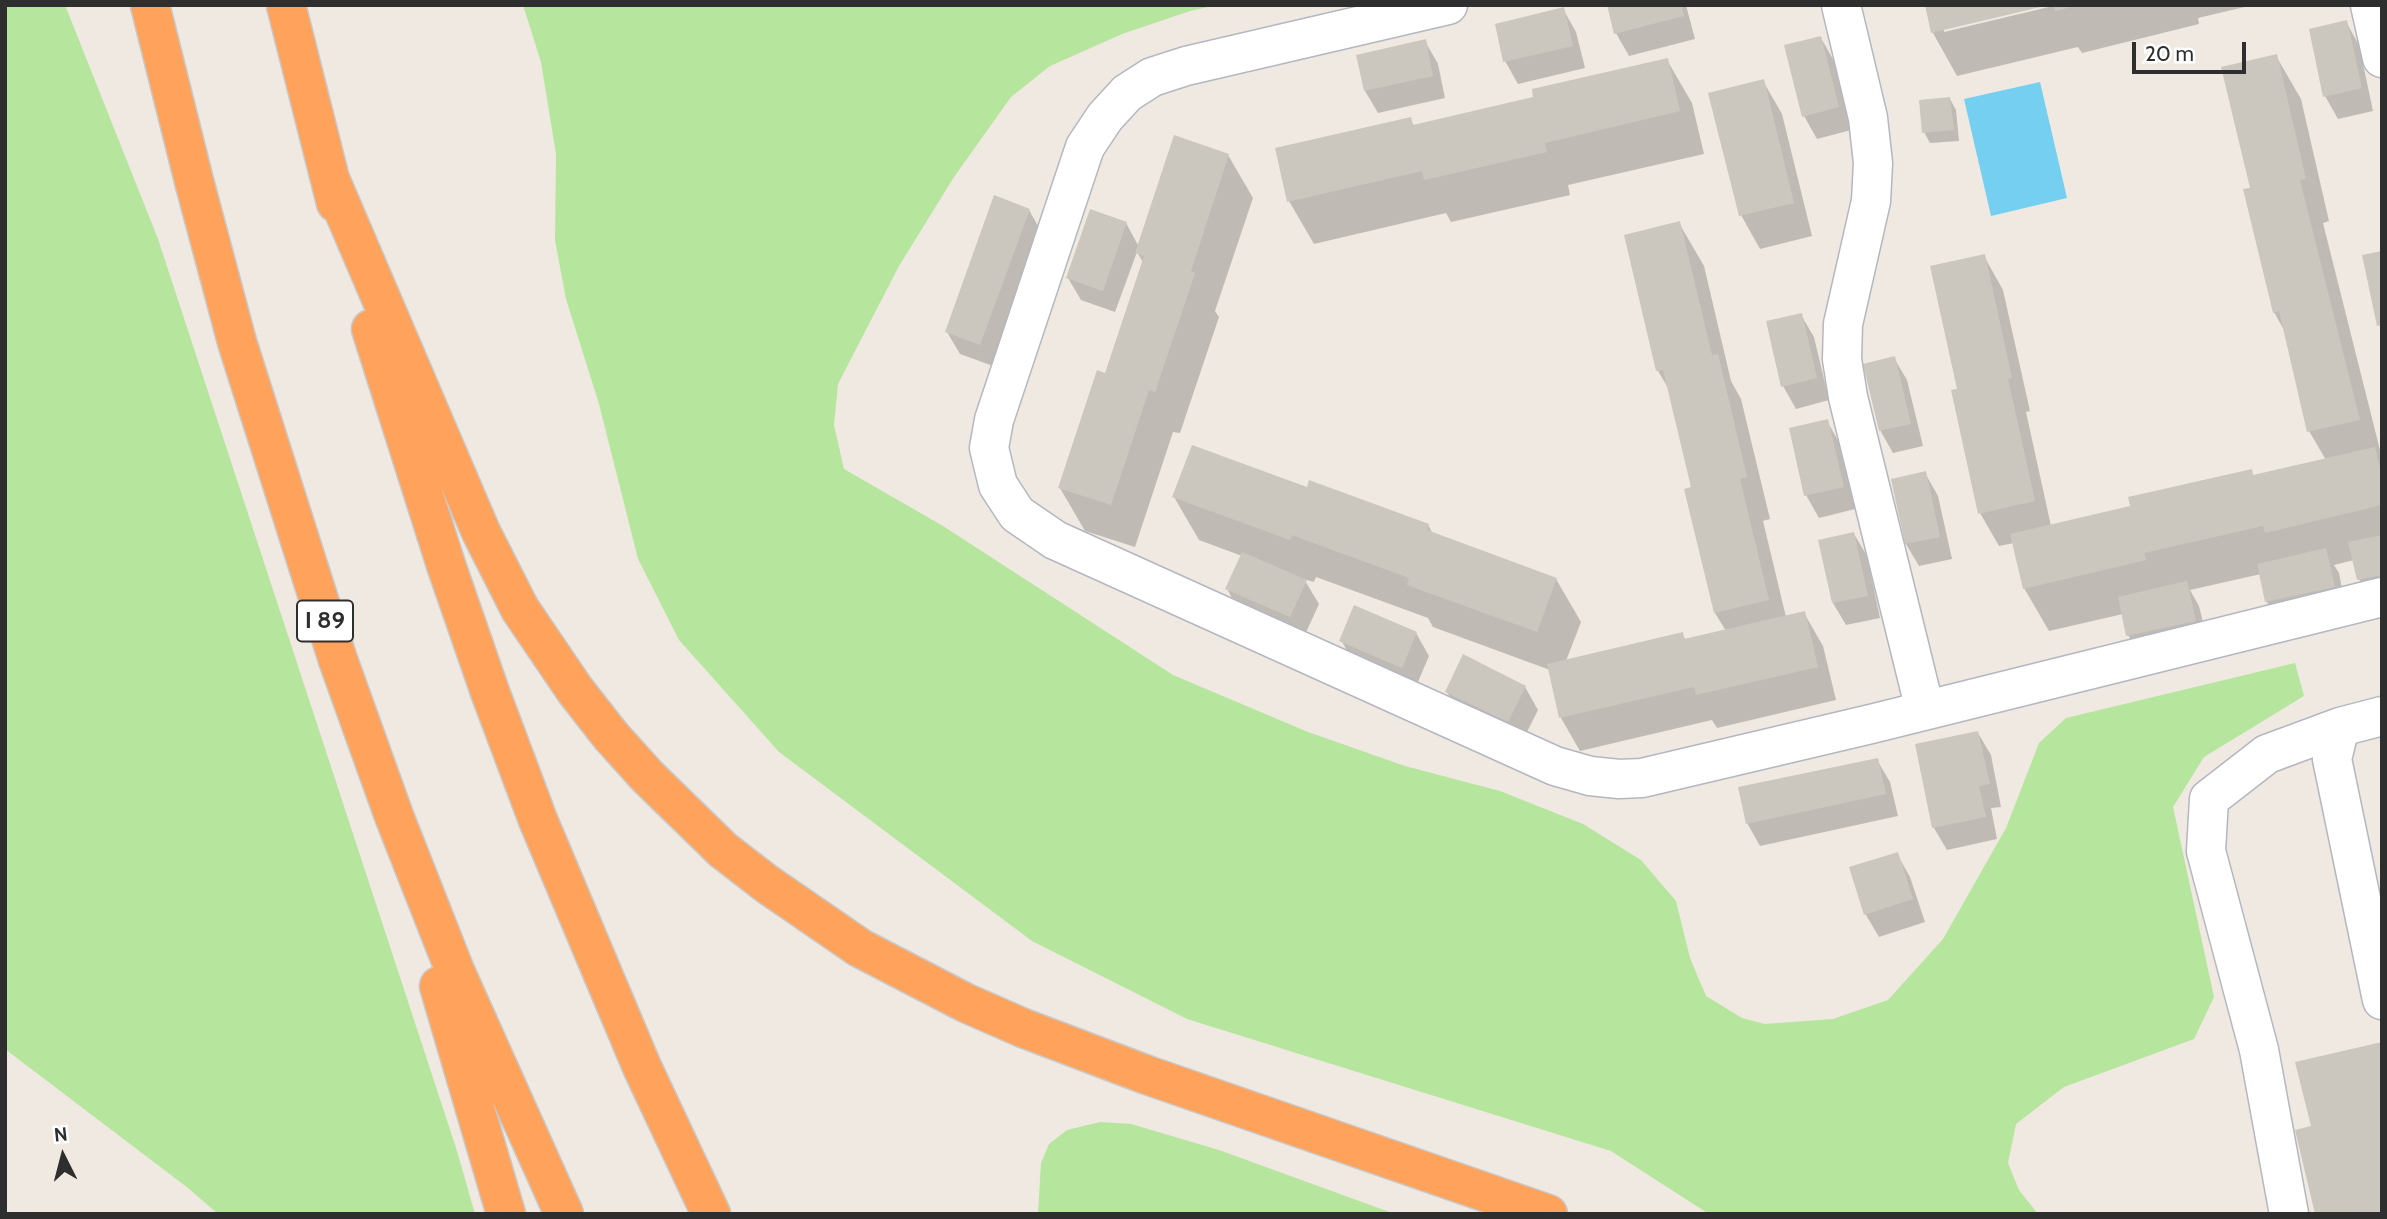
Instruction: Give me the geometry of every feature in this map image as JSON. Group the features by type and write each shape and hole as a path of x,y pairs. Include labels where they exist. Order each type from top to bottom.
{"highway":[{"name":"I 89","path":"150,5 245,368 307,567 366,739 455,971 564,1214"},
{"path":"286,5 365,308 404,438 490,692 589,945 642,1067 711,1214"},
{"path":"330,179 481,532 520,609 575,691 611,736 647,776 723,850 789,900 860,948 966,1003 1023,1028 1147,1075 1548,1214"},
{"path":"366,739 506,1214"}],"lane":[{"path":"1448,5 1186,66 1152,77 1127,93 1105,117 1085,147 993,420 989,448 998,485 1017,514 1055,540 1555,766 1590,776 1619,779 1642,778 2382,597"},
{"path":"1841,5 1868,118 1872,163 1871,201 1843,324 1842,359 1848,397 1926,710"},
{"path":"2370,5 2382,58"},
{"path":"2289,1214 2259,1049 2206,851 2209,799 2267,754 2340,727 2382,716"},
{"path":"2340,727 2332,759 2382,1000"}],"green space":[{"path":"5,5 65,5 158,239 457,1151 475,1214 218,1214 188,1188 5,1049"},
{"path":"523,5 1217,5 1190,11 1122,34 1050,66 1011,97 954,177 899,266 838,384 834,425 844,469 943,526 1173,675 1308,732 1405,766 1500,791 1583,824 1641,860 1676,901 1690,958 1706,996 1742,1018 1765,1024 1833,1019 1888,1000 1943,939 2006,828 2039,743 2066,718 2295,663 2304,696 2204,757 2173,807 2214,997 2194,1039 2064,1087 2016,1124 2008,1163 2019,1190 2038,1214 1709,1214 1611,1151 1187,1019 1032,941 779,752 679,640 638,559 599,404 566,299 555,240 556,154 541,62"},
{"path":"1100,1122 1131,1124 1219,1150 1395,1214 1038,1214 1041,1163 1049,1144 1067,1130"}],"water":[{"path":"2040,82 2067,198 1991,216 1964,99"}],"building":[{"path":"1607,5 1681,5 1684,16 1614,34"},
{"path":"1925,5 2045,5 2045,6 1931,33"},
{"path":"2054,5 2075,5 2075,6 2055,11"},
{"path":"1564,7 1573,46 1503,62 1495,24"},
{"path":"2347,20 2362,88 2323,97 2309,29"},
{"path":"1821,36 1839,107 1802,117 1784,45"},
{"path":"1426,39 1433,76 1364,91 1356,55"},
{"path":"2277,54 2306,179 2300,180 2360,420 2307,432 2279,311 2273,313 2243,189 2250,188 2221,67"},
{"path":"1668,58 1680,111 1545,143 1547,152 1424,180 1422,171 1287,202 1275,148 1411,117 1413,125 1533,97 1532,89"},
{"path":"1764,79 1794,203 1739,216 1708,93"},
{"path":"1950,97 1954,130 1922,133 1919,100"},
{"path":"1174,135 1229,154 1191,271 1195,273 1155,392 1149,390 1111,505 1058,488 1097,370 1105,373 1144,256 1135,253"},
{"path":"994,195 1030,209 980,345 945,332"},
{"path":"1090,209 1127,222 1103,291 1066,278"},
{"path":"1680,221 1712,355 1718,354 1747,477 1740,479 1769,600 1714,613 1684,489 1691,487 1663,370 1656,371 1624,235"},
{"path":"2382,251 2382,325 2377,326 2362,255"},
{"path":"1985,254 2012,378 2008,379 2035,501 1978,514 1951,390 1957,389 1930,266"},
{"path":"1802,313 1817,378 1781,387 1766,321"},
{"path":"1895,356 1911,424 1879,431 1863,364"},
{"path":"1828,419 1844,487 1804,496 1789,428"},
{"path":"1192,445 1307,487 1309,480 1429,524 1427,530 1557,578 1537,632 1407,585 1409,578 1292,535 1290,540 1172,497"},
{"path":"2375,447 2382,477 2382,505 2265,533 2263,526 2144,553 2146,560 2023,589 2010,534 2130,506 2128,497 2252,469 2253,475"},
{"path":"1926,471 1940,537 1905,544 1891,479"},
{"path":"1854,532 1868,596 1832,603 1818,540"},
{"path":"2382,535 2382,575 2357,580 2348,542"},
{"path":"2326,548 2335,587 2265,602 2257,564"},
{"path":"1242,552 1307,580 1290,617 1225,589"},
{"path":"2187,581 2196,621 2126,636 2118,597"},
{"path":"1354,605 1417,632 1402,668 1339,641"},
{"path":"1805,611 1818,667 1696,695 1694,687 1559,718 1547,664 1683,632 1684,639"},
{"path":"1463,654 1526,686 1508,722 1445,692"},
{"path":"1978,731 1990,784 1979,786 1986,817 1932,828 1915,744"},
{"path":"1878,758 1886,794 1746,824 1738,787"},
{"path":"1898,852 1913,899 1864,915 1849,867"},
{"path":"2382,1042 2382,1214 2315,1214 2295,1130 2311,1126 2295,1062"}]}
